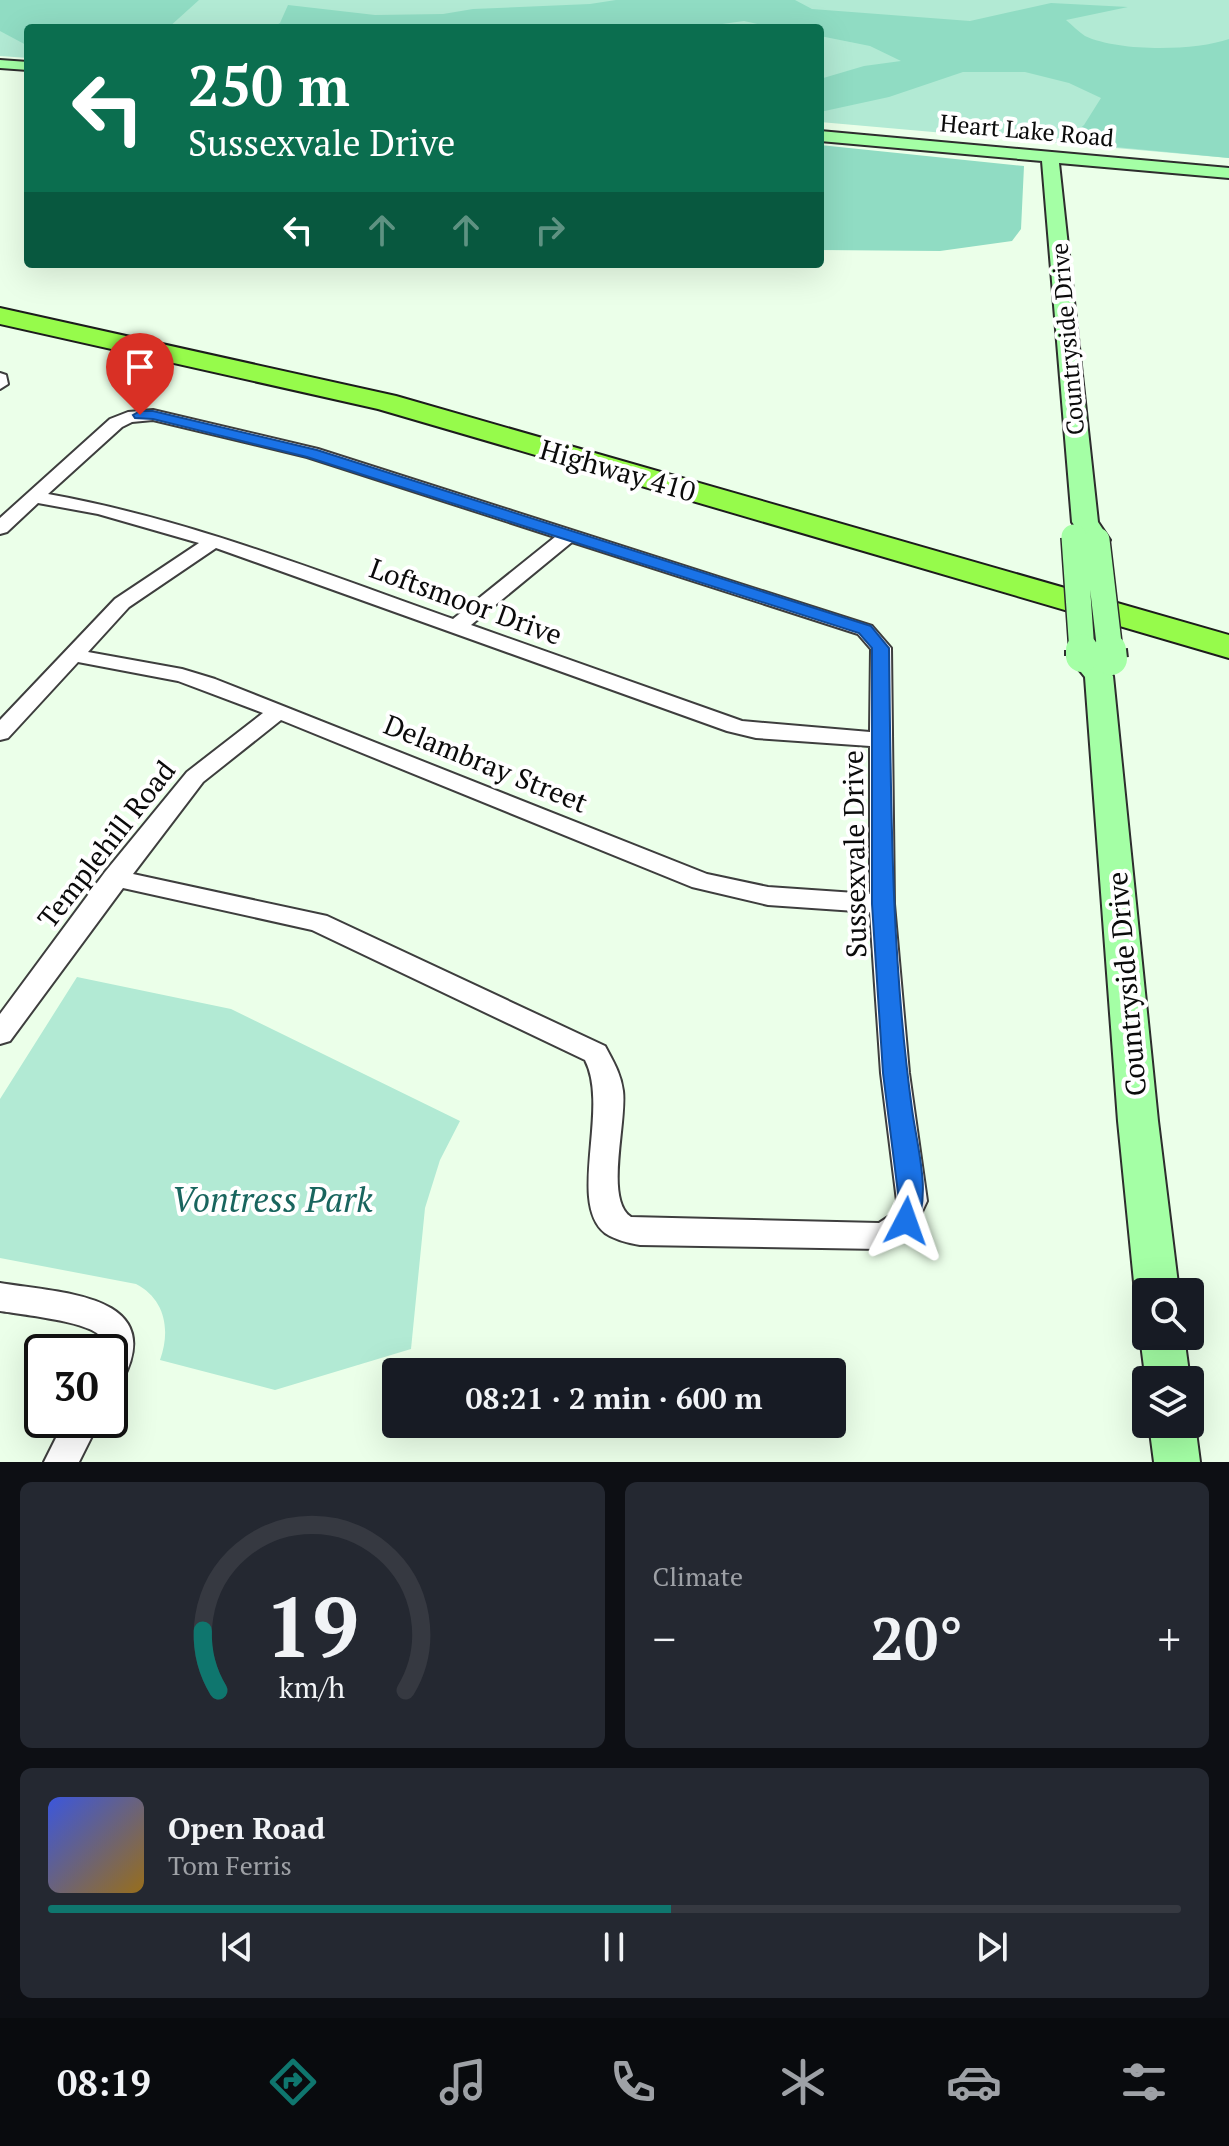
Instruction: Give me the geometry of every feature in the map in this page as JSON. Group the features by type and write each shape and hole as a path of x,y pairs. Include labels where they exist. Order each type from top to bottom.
{"highway":[{"name":"Highway 410","path":"0,298 356,380 606,443 1002,553 1229,622"},
{"name":"Highway 410","path":"0,316 385,402 1229,647"}],"main road":[{"path":"0,64 24,66"},
{"name":"Heart Lake Road","path":"824,136 1229,173"},
{"name":"Countryside Drive","path":"1050,157 1138,1121 1155,1278"},
{"path":"1174,1438 1177,1462"}],"street":[{"name":"Sussexvale Drive","path":"0,528 116,423 128,417 153,415 312,453 865,630 881,648 882,904 895,1073 912,1201 906,1221 893,1232 880,1236 640,1232 623,1228 612,1220 603,1201 610,1087 606,1066 595,1053 318,922 114,878"},
{"name":"Loftsmoor Drive","path":"34,497 100,509 214,541 735,726 756,731 881,740"},
{"path":"456,627 569,535"},
{"path":"0,733 122,603 214,541"},
{"name":"Delambray Street","path":"72,655 194,678 701,881 768,896 882,904"},
{"name":"Templehill Road","path":"0,1034 114,878 195,777 279,711"},
{"path":"0,1297 102,1317 116,1334"},
{"path":"61,1462 74,1438"}],"green space":[{"path":"0,0 1229,0 1229,158 824,122 824,24 24,24 24,58 0,56"},
{"name":"Vontress Park","path":"77,977 231,1009 460,1121 440,1160 425,1208 411,1349 275,1390 160,1360 165,1338 163,1316 154,1298 136,1284 0,1258 0,1099"}],"shaded area":[{"path":"0,0 199,0 172,24 24,24 24,44 0,31"},
{"path":"616,0 795,0 812,9 970,21 1051,3 1128,7 1066,20 1085,36 1117,45 1177,48 1229,39 1229,158 1064,142 1084,125 1101,98 1069,83 1025,72 963,72 889,97 824,111 824,78 864,66 901,61 870,46 824,37 824,24 757,24 744,21 722,24 278,24 288,5 375,15 443,14 473,9"},
{"path":"824,145 1024,166 1021,229 1012,241 940,251 824,250"}],"route":[{"path":"140,415 153,415 312,453 865,630 878,641 881,648 882,904 895,1073 912,1201 906,1221"}]}
